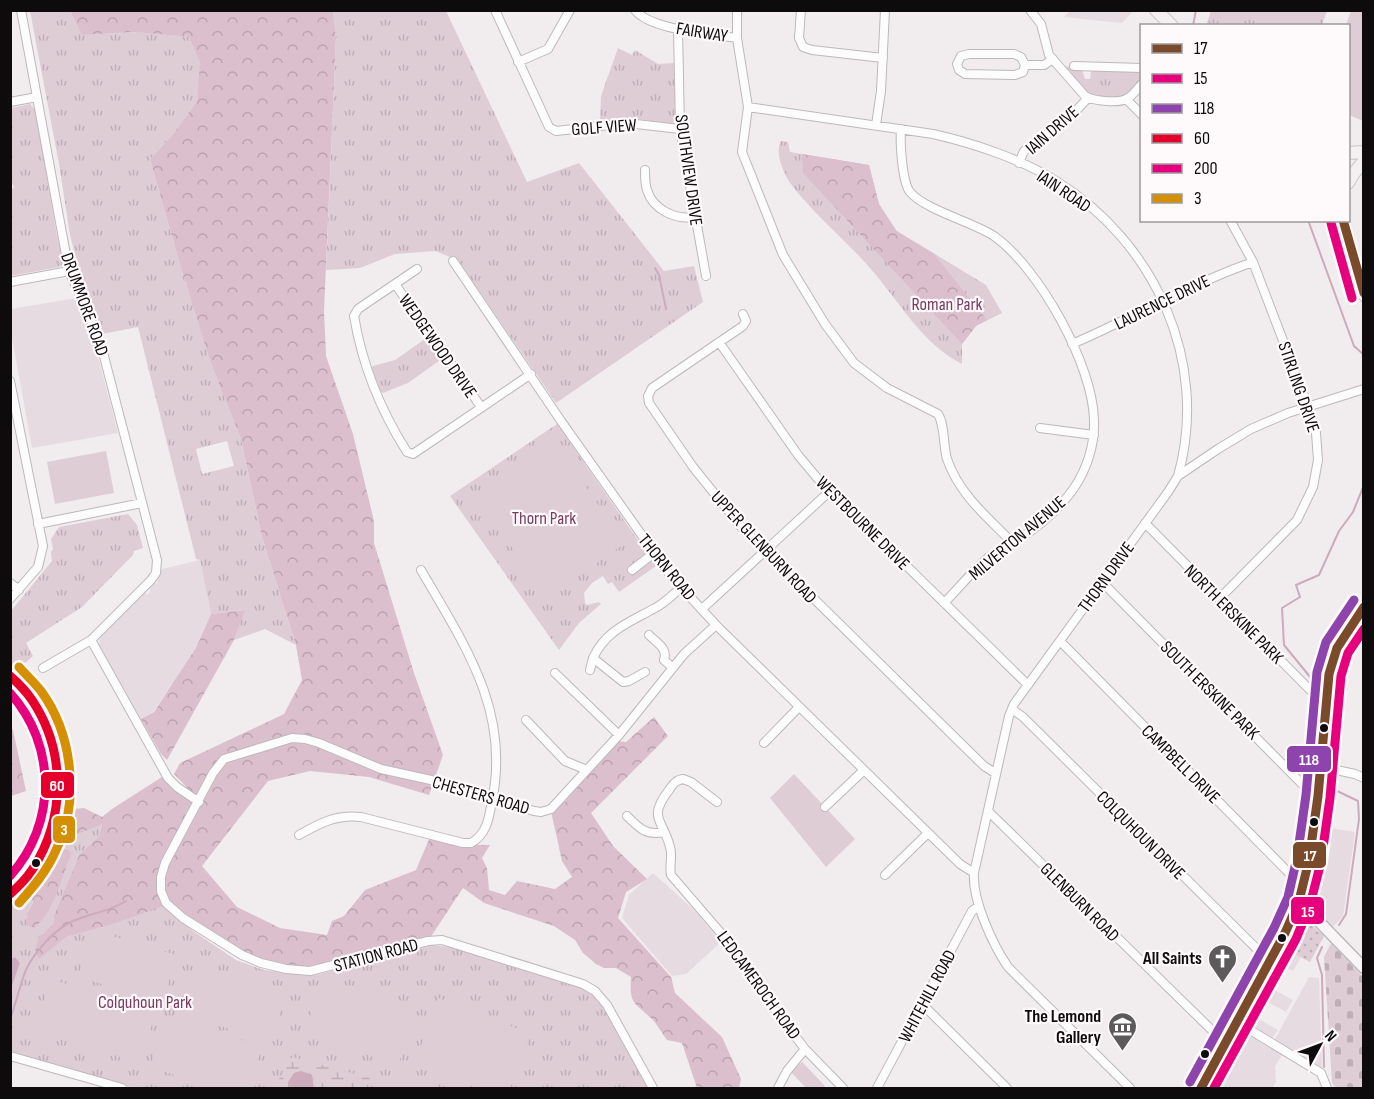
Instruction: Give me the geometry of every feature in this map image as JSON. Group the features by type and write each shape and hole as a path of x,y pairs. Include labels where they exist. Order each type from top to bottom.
{"main road":[{"path":"1156,10 1170,24"},
{"path":"1350,180 1364,161"},
{"path":"1344,222 1364,295"},
{"path":"1201,1089 1270,962 1299,901 1304,884 1318,796 1329,768 1326,701 1329,674 1337,648 1364,606"}],"street":[{"name":"DRUMMORE ROAD","path":"21,10 69,271 100,341 157,560 156,573 91,640 43,668"},
{"name":"GOLF VIEW","path":"495,10 549,127 556,131 627,123 680,129"},
{"path":"518,62 548,48 570,10"},
{"name":"FAIRWAY","path":"635,10 656,25 737,38"},
{"path":"737,10 737,38 748,107 742,153 773,234 798,283 838,344 854,363 887,388 938,414 945,453 957,482 972,502 1013,543"},
{"path":"801,10 799,38 802,47 884,58"},
{"path":"876,125 884,58 885,10"},
{"path":"1030,10 1041,24 1047,49 1054,62 1088,98 1126,99 1140,113"},
{"name":"SOUTHVIEW DRIVE","path":"678,28 680,129 706,276"},
{"path":"963,54 1014,54 1021,57 1025,65 1023,72 1015,75 969,75 962,72 957,64 958,58 963,54"},
{"path":"1025,65 1044,65 1054,62"},
{"path":"1074,66 1140,69"},
{"path":"1126,99 1140,86"},
{"path":"10,102 37,97"},
{"name":"IAIN DRIVE","path":"1019,163 1024,151 1069,118 1088,98"},
{"name":"IAIN ROAD","path":"748,107 902,129 961,141 1040,172 1065,187 1102,218 1139,259 1164,301 1180,344 1186,382 1188,417 1186,440 1178,476"},
{"name":"MILVERTON AVENUE","path":"902,129 901,140 908,190 922,201 993,236 1025,265 1054,309 1072,344 1090,386 1094,419 1092,446 1080,478 1066,498 1031,530 991,556 944,603"},
{"path":"645,170 647,190 659,206 673,216 684,219 695,217"},
{"name":"STIRLING DRIVE","path":"1219,599 1291,527 1307,503 1317,475 1318,460 1316,433 1308,406 1253,262 1231,222"},
{"name":"THORN ROAD","path":"453,261 531,374 552,409 654,553 682,587 716,626 960,864 974,873"},
{"name":"LAURENCE DRIVE","path":"1072,344 1114,326 1206,279 1253,262"},
{"name":"WEDGEWOOD DRIVE","path":"417,269 358,309 354,316 365,366 390,426 407,452 413,454 531,374"},
{"path":"10,282 69,271"},
{"path":"457,286 466,280"},
{"name":"WEDGEWOOD DRIVE","path":"395,284 430,334 431,340 441,355 448,359 481,407"},
{"name":"UPPER GLENBURN ROAD","path":"743,314 746,319 745,323 657,385 650,392 649,403 725,509 765,552 984,766 995,773"},
{"name":"WESTBOURNE DRIVE","path":"719,342 798,455 830,491 1028,685"},
{"path":"10,381 43,546 41,559 35,572 10,599"},
{"name":"THORN DRIVE","path":"974,873 995,773 1012,709 1178,476 1251,429 1308,406 1364,390"},
{"path":"1040,428 1094,435"},
{"path":"702,609 830,491"},
{"path":"38,524 142,503"},
{"name":"NORTH ERSKINE PARK","path":"1145,523 1317,697 1326,701"},
{"path":"632,570 654,553"},
{"path":"299,835 321,823 348,815 471,843 484,833 496,778 496,735 488,699 468,653 421,570"},
{"name":"SOUTH ERSKINE PARK","path":"1102,582 1311,793 1318,796"},
{"path":"10,583 19,590"},
{"path":"590,670 597,650 611,634 626,622 659,606 682,587"},
{"name":"CHESTERS ROAD","path":"199,802 213,773 224,759 292,738 320,743 381,769 431,780 534,811 545,812 558,804 619,735 684,654 716,626"},
{"path":"649,635 664,648 666,653 662,661 673,668"},
{"path":"91,640 168,778 199,802"},
{"name":"CAMPBELL DRIVE","path":"1060,641 1292,876 1304,884"},
{"path":"593,658 623,682 645,672"},
{"path":"555,673 619,735"},
{"path":"10,675 30,695 49,730 57,756 59,789 53,828 45,848 33,869 10,895"},
{"path":"764,743 799,707"},
{"name":"COLQUHOUN DRIVE","path":"1012,709 1023,717 1270,962"},
{"path":"526,720 546,734 546,742 565,761 587,770"},
{"path":"1329,768 1364,778"},
{"path":"825,807 864,770"},
{"path":"627,816 645,832 664,832 658,817 658,807 676,781 683,779 691,782 717,802"},
{"name":"STATION ROAD","path":"199,802 165,863 161,877 161,891 166,903 183,918 242,955 261,963 286,969 310,971 429,941 442,940 583,984 596,991 607,1005 654,1089"},
{"name":"GLENBURN ROAD","path":"988,811 1225,1043"},
{"name":"LEDCAMEROCH ROAD","path":"664,832 670,846 670,868 676,881 727,940 805,1049 843,1089"},
{"path":"885,875 928,833"},
{"path":"974,873 979,906 1008,967 1130,1089"},
{"path":"1299,901 1364,968"},
{"name":"WHITEHILL ROAD","path":"877,1089 972,911 979,906"},
{"path":"922,1004 1006,1089"},
{"path":"1237,1022 1321,1073 1327,1089"},
{"path":"778,1089 787,1071 805,1049"},
{"path":"10,1056 119,1088"}],"shaded area":[{"path":"1070,11 1133,11 1122,23 1064,17"},
{"path":"77,298 94,342 118,433 32,448 11,332 11,309"},
{"path":"200,560 211,614 196,648 174,681 153,712 141,719 99,645 100,638 145,593 147,595 151,591 149,589 155,583 158,584 157,580 162,569"},
{"path":"1324,827 1355,832 1343,916 1329,931 1307,905"},
{"path":"653,873 694,910 721,942 686,974 672,976 622,918 629,895"},
{"path":"1283,948 1301,957 1293,971 1275,962"},
{"path":"15,957 20,963 11,989 11,959"},
{"path":"1309,977 1319,978 1322,1071 1274,1041"},
{"path":"1263,984 1293,1000 1286,1012 1257,996"},
{"path":"1248,1013 1278,1030 1272,1038 1244,1020"},
{"path":"1241,1030 1282,1055 1275,1066 1276,1082 1272,1088 1210,1088"},
{"path":"301,1071 312,1075 314,1088 288,1088 288,1082 294,1073"}],"green space":[{"path":"1270,10 1324,10 1318,24 1264,24"},
{"path":"30,11 70,11 82,35 138,32 189,37 201,62 197,101 174,133 150,159 210,361 241,439 262,537 296,645 265,629 234,640 244,610 211,614 200,560 196,559 138,327 102,334 97,317 84,290 70,235","holes":["227,441 234,466 202,474 196,449"]},
{"path":"70,11 333,11 336,37 324,311 326,356 353,434 374,521 374,543 414,673 443,755 429,795 369,777 310,771 268,781 202,866 237,907 280,928 327,935 332,921 344,916 365,890 416,870 430,837 468,845 490,845 482,858 487,868 489,890 505,895 517,881 555,889 572,877 562,861 551,811 566,801 581,777 614,741 626,742 654,717 668,736 591,813 613,846 647,879 626,892 618,918 671,977 675,993 722,1037 741,1079 739,1088 697,1088 682,1043 667,1040 653,1020 634,1003 631,993 631,977 616,968 604,968 596,964 583,953 575,940 554,926 484,903 463,888 428,941 312,976 242,955 171,905 66,937 39,959 35,952 39,936 54,922 54,915 79,855 99,836 102,824 76,835 65,825 67,819 63,818 66,810 84,808 102,817 162,777 173,787 198,799 174,774 180,763 284,714 302,680 296,645 262,537 241,439 210,361 150,159 174,133 197,101 200,62 189,37 135,32 82,35"},
{"path":"333,11 446,11 527,182 579,163 664,271 694,266 703,302 556,403 458,260 435,251 395,254 360,268 326,270 336,37"},
{"path":"1211,11 1327,11 1322,24 1207,24"},
{"path":"1351,11 1363,11 1363,121 1350,115 1350,24 1346,24"},
{"path":"618,48 632,55 635,50 658,64 674,63 677,116 672,124 631,118 600,121 601,96"},
{"path":"1062,66 1072,67 1072,70 1082,70 1085,79 1090,79 1091,72 1095,70 1136,71 1140,73 1140,80 1125,95 1110,98 1089,96"},
{"path":"30,104 36,111 57,236 64,264 59,267 11,276 10,189 14,188 10,177 11,108"},
{"name":"Roman Park","path":"781,141 788,142 790,152 869,165 879,204 897,231 986,285 1002,313 976,326 962,344 962,364 923,334 870,268 800,195 788,180 783,169 779,151"},
{"path":"802,154 869,165 879,204 896,231 933,253 987,320 976,326 962,344 803,173"},
{"path":"425,339 440,359 439,361 408,383 383,393 380,391 371,369 373,366 395,360"},
{"name":"Thorn Park","path":"557,424 656,566 619,592 612,582 608,584 603,576 592,583 584,593 585,603 587,605 599,602 601,604 579,623 559,650 450,496"},
{"path":"555,443 625,543 547,598 477,497"},
{"path":"106,451 114,493 55,504 47,462"},
{"path":"128,514 137,525 143,548 134,551 133,555 82,607 26,643 33,656 22,666 20,673 11,664 11,611 52,561 51,539 59,527"},
{"path":"245,610 234,640 167,760 161,754 141,719 154,712 196,648 211,614"},
{"path":"11,727 26,791 11,796"},
{"path":"794,774 855,839 826,867 770,798"},
{"name":"Colquhoun Park","path":"63,818 67,819 66,825 76,835 102,823 99,836 79,855 54,915 54,922 39,937 66,937 164,905 193,931 236,960 264,970 312,976 428,945 467,950 586,988 596,997 613,1021 649,1088 133,1088 11,1054 11,989 20,963 15,957 11,959 11,905 37,874","holes":["54,855 70,858 51,905 39,924 28,912"]},
{"path":"60,848 71,853 56,896 41,922 34,928 26,925 28,912 33,902 28,892 45,873"},
{"path":"1301,915 1324,936 1310,962 1283,948"},
{"path":"92,930 176,955 163,1002 78,977"},
{"path":"1331,943 1363,977 1363,1088 1336,1088 1332,1083 1324,957"},
{"path":"200,965 286,993 270,1042 184,1014"},
{"path":"323,978 417,1009 398,1065 304,1034"},
{"path":"50,979 156,1010 141,1063 35,1032"},
{"path":"439,998 531,1034 510,1088 479,1088 414,1064"},
{"path":"166,1018 262,1046 250,1088 221,1088 151,1068"},
{"path":"292,1057 370,1078 366,1088 314,1088 312,1075 308,1072 296,1072 289,1080 288,1088 274,1088"},
{"path":"802,1062 825,1086 806,1088 791,1072"},
{"path":"402,1073 441,1088 396,1088"}],"waterway":[{"path":"1193,24 1196,10"},
{"path":"1309,222 1354,346 1364,355"},
{"path":"655,268 659,275 666,309"},
{"path":"1315,683 1284,645 1282,608 1300,597 1296,585 1319,575 1339,531 1353,512 1364,485"},
{"path":"1336,703 1332,778 1335,790 1358,801 1359,819 1346,914 1339,925"},
{"path":"10,1020 27,968 36,953 49,939 69,923 126,901"},
{"path":"1322,947 1317,958 1322,975 1324,1067"}],"transit line":[{"name":"17","path":"1344,222 1364,293"},
{"name":"15","path":"1331,223 1352,298"},
{"name":"118","path":"1190,1082 1274,928 1288,897 1297,858 1306,795 1317,672 1326,642 1354,600"},
{"name":"17","path":"1201,1088 1285,933 1299,901 1309,860 1318,796 1329,674 1337,648 1364,607"},
{"name":"15","path":"1214,1088 1296,939 1310,905 1321,862 1330,798 1341,676 1348,653 1364,629"},
{"name":"3","path":"19,667 41,691 52,708 66,748 70,769 68,811 64,831 44,872 19,903"},
{"name":"60","path":"10,676 30,697 43,720 56,762 58,785 51,829 43,850 30,873 10,894"},
{"name":"200","path":"10,693 25,714 36,736 43,760 45,784 43,809 36,833 25,855 10,876"}],"place":[{"name":"All Saints","path":"1223,984"},
{"name":"The Lemond Gallery","path":"1122,1052"}]}
